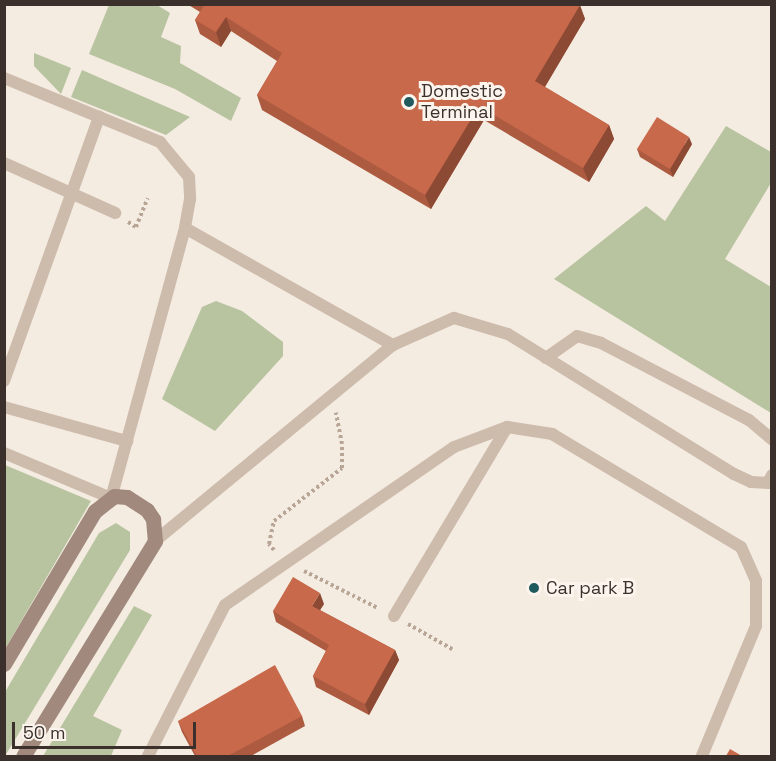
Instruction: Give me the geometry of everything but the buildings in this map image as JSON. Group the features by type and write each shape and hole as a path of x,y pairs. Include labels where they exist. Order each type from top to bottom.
{"main road":[{"path":"4,664 95,511 111,498 127,497 147,510 153,519 155,541 23,756"}],"lane":[{"path":"4,78 160,142 175,156 189,177 185,228 111,498 4,453"},
{"path":"4,381 99,117"},
{"path":"4,164 72,192 115,213"},
{"path":"185,228 393,345"},
{"path":"155,541 332,398 393,345 454,318 508,334 734,474 751,482 768,483 771,475"},
{"path":"546,358 577,336 601,343 749,420 771,439"},
{"path":"4,407 127,441"},
{"path":"394,616 507,427"},
{"path":"148,756 225,605 454,447 507,427 552,434 741,547 756,581 756,626 702,756"}],"path":[{"path":"332,398 342,444 342,468 274,521 269,544 286,562 394,616 452,649"}],"green space":[{"path":"109,5 157,5 170,13 161,37 181,46 180,63 241,98 231,121 175,89 89,54"},
{"path":"34,53 71,68 61,94 34,66"},
{"path":"82,70 190,117 166,135 71,97"},
{"path":"726,126 771,152 771,183 725,259 771,287 771,413 554,279 646,206 665,221"},
{"path":"216,301 242,311 283,342 283,356 215,431 162,399 202,307"},
{"path":"5,465 91,501 5,649"},
{"path":"116,523 130,532 130,550 5,756 5,692 99,533"},
{"path":"134,606 152,615 93,716 122,730 111,756 43,756"}],"place":[{"name":"Domestic Terminal","path":"409,102"},
{"name":"Car park B","path":"534,588"}]}
